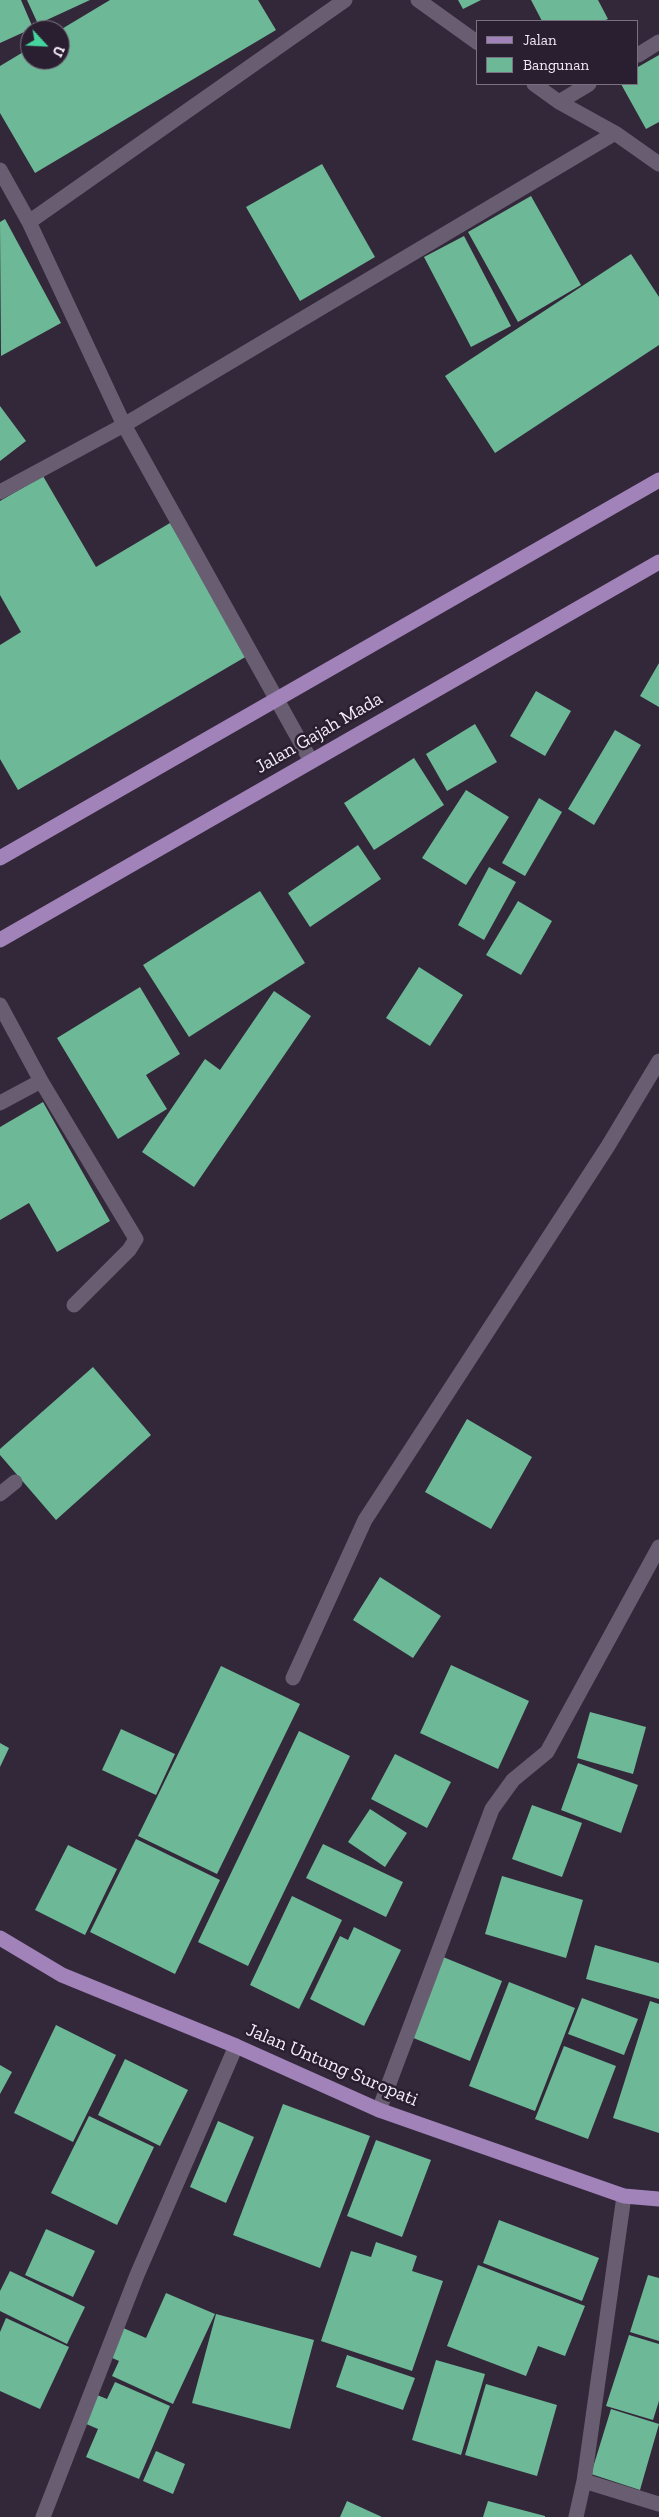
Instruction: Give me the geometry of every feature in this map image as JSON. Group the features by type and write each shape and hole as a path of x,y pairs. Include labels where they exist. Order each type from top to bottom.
{"main road":[{"path":"0,858 659,480"},
{"name":"Jalan Gajah Mada","path":"0,940 659,562"},
{"name":"Jalan Untung Suropati","path":"0,1938 62,1975 236,2046 379,2110 624,2196 659,2199"}],"street":[{"path":"29,222 345,0"},
{"path":"418,0 477,42"},
{"path":"639,54 659,42"},
{"path":"535,85 559,102 615,133 659,164"},
{"path":"559,102 587,85"},
{"path":"0,492 124,425 615,133"},
{"path":"0,170 29,222 124,425 311,761"},
{"path":"0,1005 41,1081 136,1239 129,1250 74,1304"},
{"path":"293,1678 365,1520 603,1154 659,1061"},
{"path":"0,1103 41,1081"},
{"path":"0,1494 15,1482"},
{"path":"379,2110 492,1809 513,1780 548,1752 659,1547"},
{"path":"43,2517 137,2274 236,2046"},
{"path":"576,2517 584,2481 624,2196"},
{"path":"584,2481 659,2504"}],"building":[{"path":"0,0 21,0 30,20 20,20 20,34 0,43"},
{"path":"27,0 90,0 47,20 36,20"},
{"path":"110,0 258,0 276,30 35,173 0,113 0,66 20,54 20,70 70,70 70,24"},
{"path":"458,0 481,0 463,9"},
{"path":"531,0 598,0 608,19 606,20 541,20"},
{"path":"659,55 659,122 646,129 622,85 639,85 639,66"},
{"path":"322,164 375,257 300,301 246,207"},
{"path":"531,196 581,285 518,322 468,232"},
{"path":"5,219 61,323 1,356 0,222"},
{"path":"464,236 511,326 471,347 424,257"},
{"path":"631,254 659,297 659,345 495,453 445,376"},
{"path":"0,406 26,441 0,461"},
{"path":"43,476 96,567 170,523 247,656 18,790 0,759 0,645 21,632 0,595 0,501"},
{"path":"659,663 659,707 640,696"},
{"path":"536,691 571,711 545,756 510,736"},
{"path":"475,724 497,762 447,791 426,754"},
{"path":"615,730 641,745 594,825 568,809"},
{"path":"414,758 444,805 374,850 344,803"},
{"path":"466,790 509,817 466,885 422,858"},
{"path":"539,798 562,812 525,876 502,863"},
{"path":"358,845 381,879 310,927 288,893"},
{"path":"489,867 516,882 484,940 458,925"},
{"path":"260,891 305,963 189,1037 143,965"},
{"path":"518,901 552,921 521,975 486,955"},
{"path":"419,967 463,995 430,1046 386,1018"},
{"path":"140,987 180,1054 146,1075 167,1109 118,1139 57,1038"},
{"path":"274,991 311,1016 194,1187 142,1152 205,1059 220,1070"},
{"path":"43,1102 110,1221 57,1252 29,1203 0,1220 0,1127"},
{"path":"93,1367 151,1435 56,1520 0,1455 0,1449"},
{"path":"467,1419 532,1457 491,1529 425,1492"},
{"path":"380,1577 441,1616 413,1658 353,1620"},
{"path":"451,1665 529,1701 498,1769 420,1733"},
{"path":"221,1666 300,1704 217,1874 138,1836"},
{"path":"590,1712 646,1727 633,1774 577,1758"},
{"path":"121,1729 175,1754 156,1795 102,1770"},
{"path":"299,1731 350,1756 248,1966 198,1942"},
{"path":"0,1743 9,1748 0,1767"},
{"path":"395,1754 451,1782 427,1828 371,1799"},
{"path":"578,1763 638,1785 621,1833 561,1810"},
{"path":"532,1805 582,1823 562,1877 512,1859"},
{"path":"370,1809 407,1833 385,1867 348,1842"},
{"path":"136,1839 220,1880 175,1974 90,1932"},
{"path":"323,1844 403,1882 386,1917 306,1878"},
{"path":"68,1845 117,1869 85,1935 35,1910"},
{"path":"502,1876 583,1900 566,1958 485,1934"},
{"path":"292,1896 342,1920 299,2009 250,1985"},
{"path":"354,1927 401,1950 364,2026 310,1999 340,1936 348,1940"},
{"path":"595,1945 659,1963 659,1999 586,1979"},
{"path":"443,1957 502,1981 470,2061 411,2037"},
{"path":"509,1982 575,2008 535,2111 469,2086"},
{"path":"582,1998 638,2019 624,2055 568,2034"},
{"path":"650,2001 659,2004 659,2133 613,2118"},
{"path":"56,2025 116,2055 73,2142 14,2113"},
{"path":"564,2046 616,2066 588,2139 535,2119"},
{"path":"125,2059 188,2090 160,2146 98,2115"},
{"path":"0,2065 12,2072 0,2094"},
{"path":"283,2104 370,2136 320,2268 233,2235"},
{"path":"89,2116 154,2147 117,2225 51,2193"},
{"path":"218,2121 254,2137 226,2203 190,2187"},
{"path":"376,2140 431,2160 402,2237 347,2216"},
{"path":"499,2220 599,2258 582,2301 483,2263"},
{"path":"46,2229 95,2251 73,2297 25,2275"},
{"path":"376,2242 417,2256 412,2271 443,2281 412,2371 321,2341 351,2251 371,2257"},
{"path":"478,2265 585,2306 565,2356 538,2346 526,2376 447,2346"},
{"path":"10,2271 85,2307 67,2344 0,2311 0,2291"},
{"path":"648,2275 659,2278 659,2341 630,2332"},
{"path":"166,2293 215,2314 173,2404 112,2376 119,2361 108,2356 121,2327 146,2338"},
{"path":"216,2314 314,2340 290,2429 192,2403"},
{"path":"6,2318 69,2347 40,2409 0,2391 0,2332"},
{"path":"629,2335 659,2344 659,2401 653,2420 606,2406"},
{"path":"347,2355 415,2378 403,2410 336,2387"},
{"path":"436,2360 485,2374 461,2455 412,2440"},
{"path":"115,2382 170,2406 139,2479 86,2457 98,2429 84,2423 97,2395 107,2399"},
{"path":"486,2384 557,2405 537,2476 465,2455"},
{"path":"611,2409 659,2424 640,2490 591,2474"},
{"path":"156,2451 185,2464 173,2494 143,2481"},
{"path":"347,2501 382,2517 340,2517"},
{"path":"488,2501 545,2516 545,2517 483,2517"}]}
